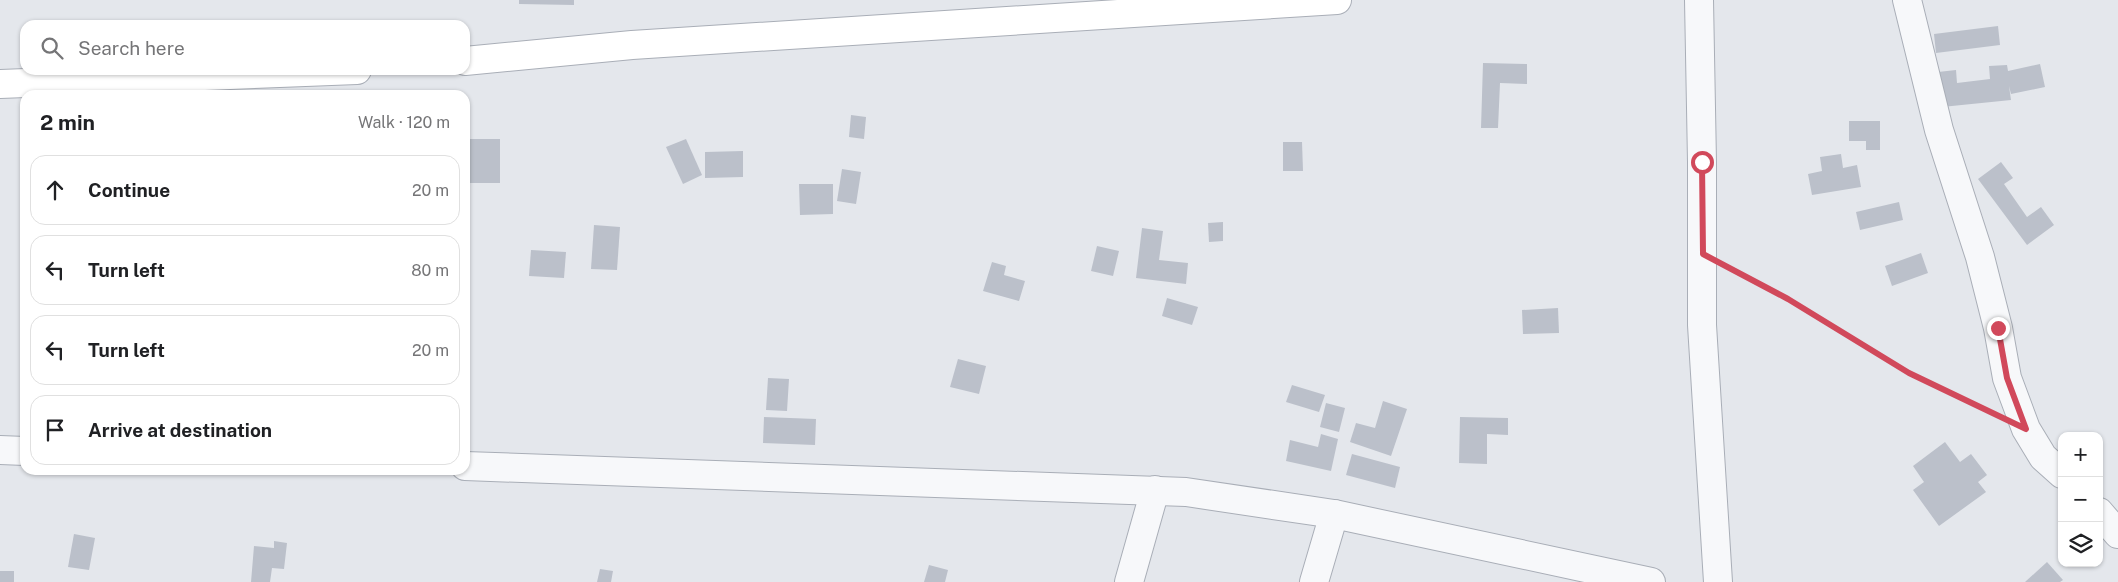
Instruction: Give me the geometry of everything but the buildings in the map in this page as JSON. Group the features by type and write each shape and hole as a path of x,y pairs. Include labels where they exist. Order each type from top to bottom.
{"street":[{"path":"470,61 632,45 1337,0"},
{"path":"1699,0 1703,254 1702,325 1718,582"},
{"path":"1907,0 1939,130 1980,257 1998,328 2007,378 2026,429 2044,457 2058,470"},
{"path":"0,84 230,75"},
{"path":"0,450 20,451"},
{"path":"470,466 1186,492 1334,514 1651,582"},
{"path":"1129,582 1155,490"},
{"path":"1314,582 1334,514"},
{"path":"2103,517 2118,534"}],"path":[{"path":"1703,254 1788,299 1909,373 2026,429"}],"route":[{"path":"1702,162 1703,254 1788,299 1909,373 2026,429 2007,378 1998,328"}]}
